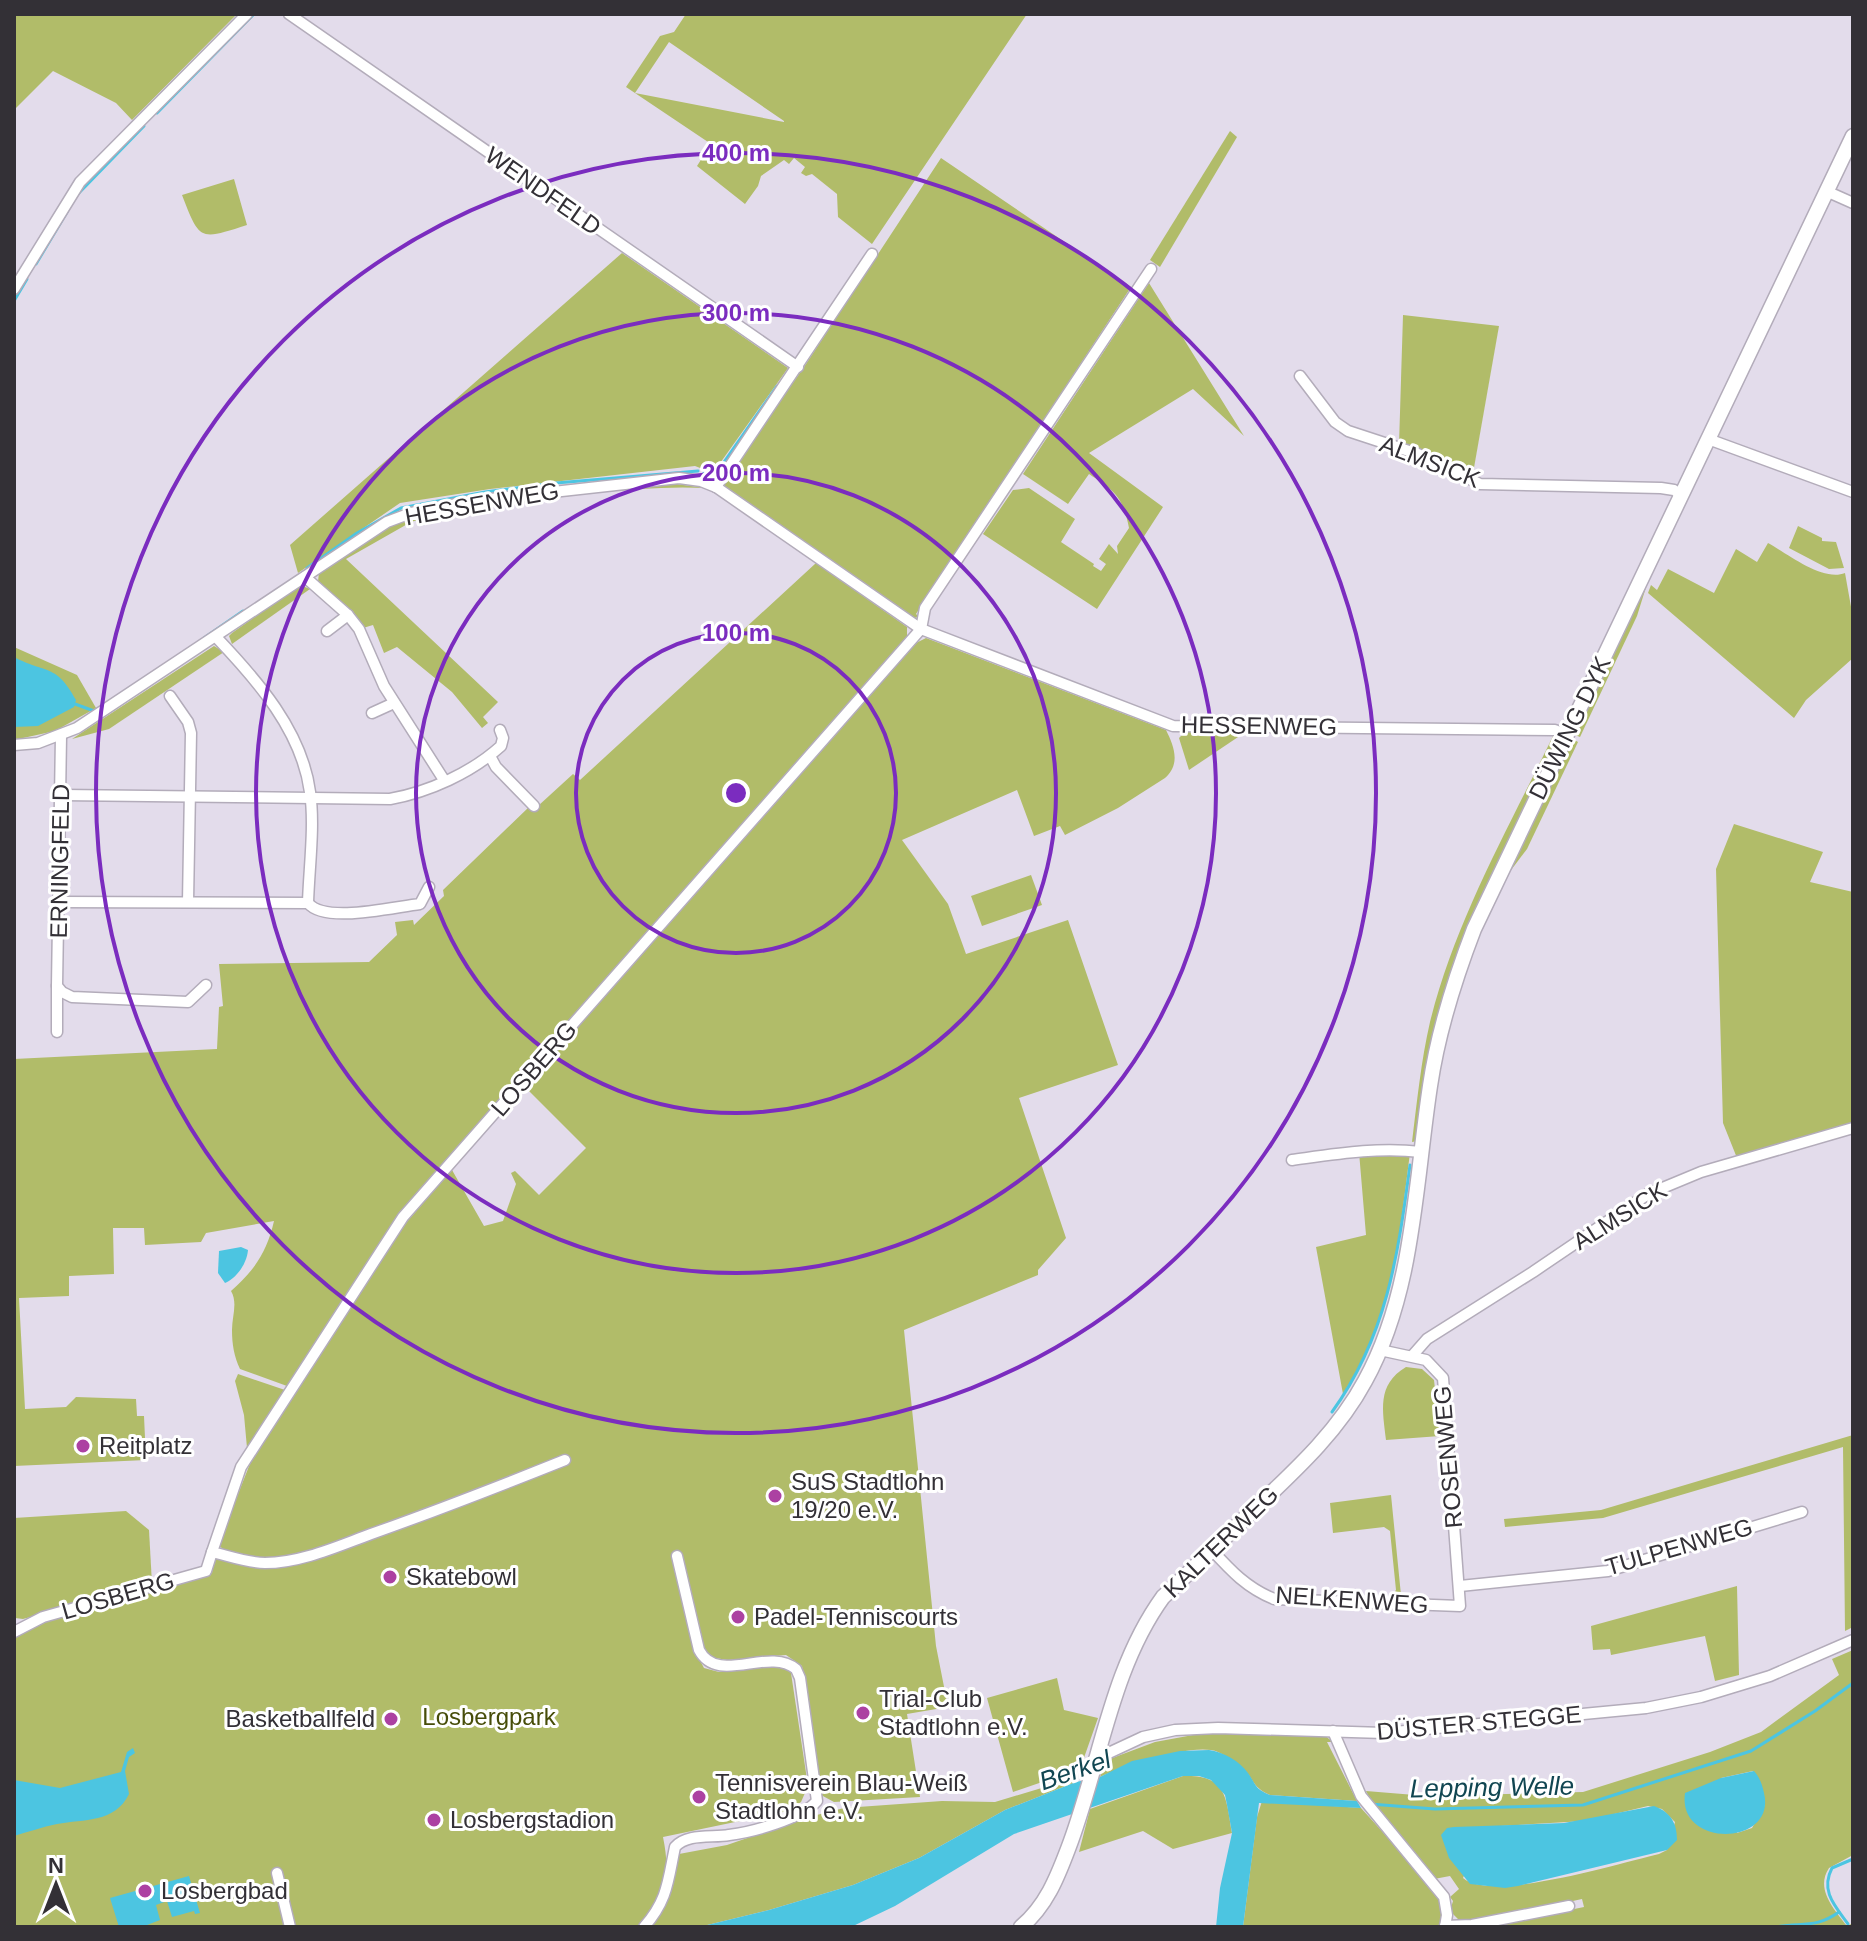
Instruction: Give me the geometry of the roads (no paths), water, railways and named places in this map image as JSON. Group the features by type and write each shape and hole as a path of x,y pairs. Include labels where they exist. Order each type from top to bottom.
{"street":[{"path":"14,289 72,191 247,14"},
{"name":"WENDFELD","path":"289,14 798,367"},
{"name":"DÜWING DYK","path":"1380,1350 1404,1265 1435,1058 1458,969 1491,890 1853,136"},
{"path":"1826,191 1853,203"},
{"path":"716,487 872,254"},
{"path":"921,629 925,608 1151,269"},
{"name":"ALMSICK","path":"1300,376 1335,422 1348,431 1418,454 1480,484 1661,488 1674,490 1681,495"},
{"path":"1708,439 1853,492"},
{"name":"HESSENWEG","path":"14,745 61,736 122,700 374,529 421,510 472,501 679,478 716,487 921,629 1173,726 1555,730 1567,735"},
{"path":"305,577 348,615 359,629 394,703 444,780"},
{"path":"327,631 348,615"},
{"name":"LOSBERG","path":"14,1632 43,1617 206,1571 241,1467 403,1217 921,629"},
{"path":"216,637 256,680 273,705 303,765 310,799 308,903 312,908 328,914 420,904 429,887"},
{"path":"170,696 190,728 188,902"},
{"path":"372,713 394,703"},
{"path":"62,795 390,799 472,768 501,746 503,738 500,730"},
{"name":"ERNINGFELD","path":"57,1032 61,990 61,736"},
{"path":"490,756 496,767 534,806"},
{"path":"60,902 308,903"},
{"path":"61,990 72,997 188,1002 206,985"},
{"name":"ALMSICK","path":"1412,1356 1427,1339 1648,1194 1701,1172 1853,1128"},
{"path":"1292,1160 1365,1150 1421,1152"},
{"name":"ROSENWEG","path":"1380,1350 1426,1360 1443,1378 1460,1606"},
{"name":"KALTERWEG","path":"1025,1926 1051,1891 1079,1820 1127,1666 1147,1621 1163,1597 1329,1434 1355,1399 1380,1350"},
{"path":"212,1552 266,1563 305,1556 465,1500 565,1460"},
{"name":"TULPENWEG","path":"1460,1586 1608,1571 1802,1512"},
{"name":"NELKENWEG","path":"1212,1550 1235,1576 1274,1599 1460,1606"},
{"path":"644,1927 657,1912 668,1887 678,1842 746,1833 806,1811 817,1801 796,1669 789,1663 777,1660 723,1666 709,1664 699,1650 677,1556"},
{"name":"DÜSTER STEGGE","path":"1098,1758 1143,1737 1175,1730 1218,1728 1384,1733 1646,1708 1714,1693 1770,1676 1853,1640"},
{"path":"1333,1731 1361,1796 1444,1897 1445,1926 1472,1925 1569,1906"},
{"path":"277,1873 290,1927"}],"water":[{"path":"14,657 50,671 62,680 76,700 74,707 38,726 14,727"},
{"path":"241,1247 248,1250 246,1260 241,1270 225,1283 218,1273 219,1251"},
{"path":"133,1748 135,1753 129,1757 125,1771 129,1794 116,1810 98,1818 57,1824 14,1836 14,1780 60,1788 121,1772 127,1752"},
{"path":"1209,1750 1236,1761 1258,1788 1270,1795 1357,1801 1361,1808 1259,1803 1243,1927 1216,1927 1220,1888 1232,1833 1225,1795 1211,1780 1183,1776 1014,1834 895,1906 851,1927 699,1927 853,1885 919,1858 1005,1810 1076,1782 1100,1777 1132,1761 1180,1751"},
{"path":"1754,1771 1764,1793 1764,1811 1756,1823 1743,1831 1726,1834 1710,1832 1696,1824 1687,1811 1685,1793 1721,1778"},
{"path":"1654,1806 1668,1815 1676,1828 1677,1840 1667,1850 1505,1888 1470,1884 1449,1858 1441,1835 1447,1828 1454,1827 1564,1823"},
{"path":"189,1876 200,1913 195,1914 194,1911 172,1917 167,1901 156,1905 160,1920 142,1927 119,1927 110,1898"}],"waterway":[{"path":"157,113 254,14"},
{"path":"77,195 144,126"},
{"path":"36,264 67,212"},
{"path":"14,301 27,279"},
{"path":"704,473 715,475 777,386"},
{"path":"307,568 357,533 401,508 485,492 556,483 698,471"},
{"path":"204,638 243,611"},
{"path":"75,704 94,711"},
{"path":"1332,1412 1351,1383 1378,1324 1395,1263 1410,1165"},
{"name":"Lepping Welle","path":"1370,1804 1435,1809 1583,1805 1751,1751 1853,1683"},
{"path":"1848,1924 1831,1898 1828,1884 1832,1868 1853,1859"},
{"path":"1775,1927 1815,1923 1839,1912"}],"place":[{"name":"Reitplatz","path":"83,1446"},
{"name":"SuS Stadtlohn 19/20 e.V.","path":"775,1496"},
{"name":"Skatebowl","path":"390,1577"},
{"name":"Padel-Tenniscourts","path":"738,1617"},
{"name":"Trial-Club Stadtlohn e.V.","path":"863,1713"},
{"name":"Basketballfeld","path":"391,1719"},
{"name":"Tennisverein Blau-Weiß Stadtlohn e.V.","path":"699,1797"},
{"name":"Losbergstadion","path":"434,1820"},
{"name":"Losbergbad","path":"145,1891"}],"park label":[{"name":"Losbergpark","path":"489,1717"}],"water label":[{"name":"Berkel","path":"1075,1770"}]}
